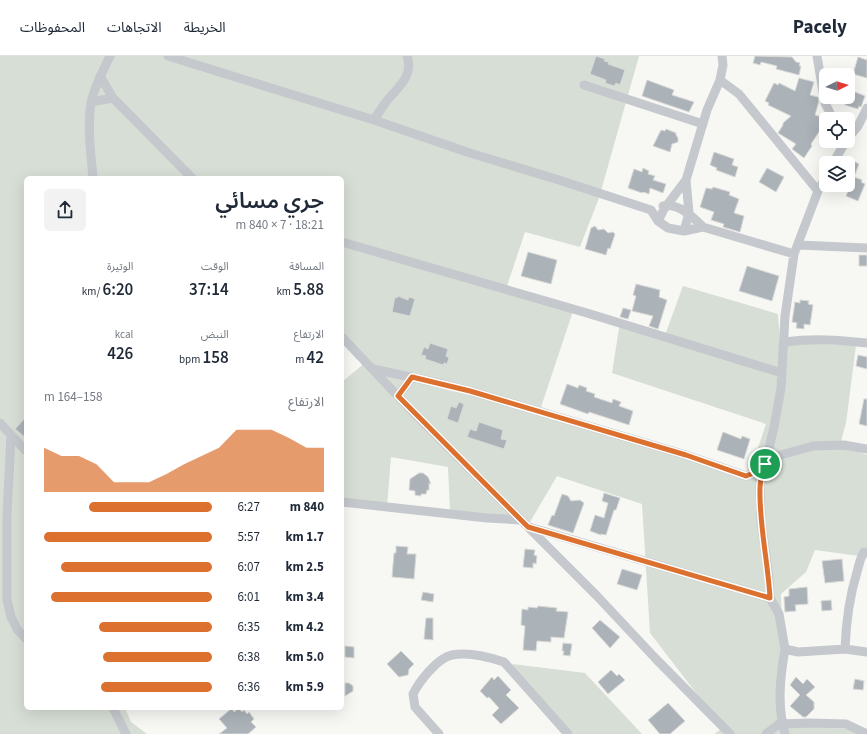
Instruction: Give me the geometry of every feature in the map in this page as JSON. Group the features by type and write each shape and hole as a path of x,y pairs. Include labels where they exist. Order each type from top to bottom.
{"street":[{"path":"93,176 90,128 91,102 100,76 110,56"},
{"path":"168,56 374,120 470,153 651,210 668,205 688,213 703,227 794,254"},
{"path":"197,56 198,66"},
{"path":"374,120 386,102 403,84 409,73 409,62 407,56"},
{"path":"658,221 664,209 686,180 711,100 720,80 723,65 722,56"},
{"path":"817,56 825,103 830,112"},
{"path":"100,76 113,98 190,176"},
{"path":"720,80 739,94 818,191 794,254 786,309 781,388 774,427 760,486 761,522 769,578 770,598 779,614 785,649 780,678 782,724 785,734"},
{"path":"584,85 703,124"},
{"path":"91,102 113,98"},
{"path":"855,129 867,108"},
{"path":"858,126 867,130"},
{"path":"684,231 687,224 688,213 686,180"},
{"path":"651,210 658,221 668,228 684,231 703,227"},
{"path":"344,243 587,313 782,373"},
{"path":"798,245 867,248"},
{"path":"344,339 398,396 597,596 656,659 730,734"},
{"path":"785,342 804,339 841,340 867,343"},
{"path":"373,369 470,391 686,455 746,476 756,472 777,456 813,446 844,445 867,449"},
{"path":"398,396 412,377"},
{"path":"0,423 24,449"},
{"path":"11,435 7,516 8,600 11,617 17,629 24,637"},
{"path":"344,502 525,523 770,598"},
{"path":"845,648 847,615 854,581 861,556 864,552 867,553"},
{"path":"785,649 798,652 845,648 867,652"},
{"path":"439,734 414,707 413,694 426,675 443,658 450,655 460,654 504,662 568,734"},
{"path":"114,710 126,734"},
{"path":"766,734 775,725 782,724 846,724 867,734"}],"shaded area":[{"path":"0,56 639,56 599,198 580,247 525,232 506,289 574,308 541,407 748,478 766,424 612,373 620,322 665,335 683,286 778,314 780,342 856,345 846,423 840,445 867,455 867,557 815,550 806,572 781,594 785,726 849,729 864,734 714,734 723,728 650,633 642,504 557,476 530,522 450,511 448,467 391,457 387,506 344,501 344,380 366,362 344,334 344,176 24,176 24,710 126,710 131,722 147,734 0,734"},
{"path":"512,664 585,673 642,734 568,734"}],"building":[{"path":"596,56 605,59 604,61 609,62 608,64 625,70 620,85 616,83 614,86 605,83 606,80 590,74"},
{"path":"755,56 792,57 796,62 800,63 799,66 801,66 799,75 776,69 777,66 761,62 760,65 753,63"},
{"path":"858,57 867,60 867,78 855,75 855,68"},
{"path":"799,78 814,82 810,95 818,97 819,101 815,115 819,116 819,132 804,158 792,149 796,144 778,133 783,123 791,116 768,105 769,103 765,101 774,83 778,85 779,83 795,91"},
{"path":"647,80 674,90 672,95 694,102 689,112 642,96"},
{"path":"855,92 865,96 861,107 859,106 858,109 845,105 855,104"},
{"path":"666,129 676,133 678,138 678,142 672,144 670,152 653,146 661,130 665,131"},
{"path":"714,152 734,159 732,165 738,167 735,177 716,170 717,168 710,165"},
{"path":"855,162 859,164 855,174"},
{"path":"643,168 649,171 648,174 655,176 653,180 666,184 663,193 650,188 649,194 628,188 634,169 642,172"},
{"path":"767,168 784,177 776,192 759,182"},
{"path":"855,177 862,180 861,182 865,184 858,201 846,196 848,192 855,192"},
{"path":"713,187 730,192 729,195 739,199 734,213 744,216 740,232 723,227 724,224 711,220 714,212 700,207 706,188 712,189"},
{"path":"595,226 598,230 604,229 608,233 613,232 615,234 610,249 608,248 606,255 585,249 591,228"},
{"path":"528,252 557,260 551,284 521,276"},
{"path":"859,255 867,255 867,266 859,266"},
{"path":"747,266 779,276 772,301 739,291"},
{"path":"636,284 660,290 659,297 667,300 658,329 649,326 653,316 632,311 636,296 633,295"},
{"path":"398,296 408,300 409,297 415,299 410,316 392,312 395,297 397,298"},
{"path":"800,300 809,301 808,304 813,305 810,325 804,324 804,329 796,328 797,323 792,322 795,302 800,303"},
{"path":"623,308 631,310 628,319 620,317"},
{"path":"430,343 448,349 446,356 449,358 447,364 444,363 443,365 425,359 426,356 421,355 424,347 428,349"},
{"path":"858,355 867,357 867,369 856,366"},
{"path":"567,384 578,388 579,385 587,388 586,391 595,394 594,397 612,403 613,399 621,402 619,406 633,411 629,425 589,412 588,414 560,404"},
{"path":"864,399 867,399 867,426 859,424"},
{"path":"459,402 464,404 458,423 447,419 451,406 456,408"},
{"path":"24,419 24,436 15,429"},
{"path":"479,422 503,430 501,439 507,440 504,449 467,437 470,429 476,431"},
{"path":"723,432 741,439 742,436 750,439 744,459 717,450"},
{"path":"419,473 423,473 428,477 431,484 429,483 429,490 427,490 426,494 421,494 421,496 415,495 415,491 409,490 410,479"},
{"path":"604,493 620,498 616,510 614,510 606,535 601,535 590,531 595,515 604,518 608,503 602,501"},
{"path":"562,494 568,496 571,501 580,500 584,503 573,533 548,525 552,515 554,516"},
{"path":"396,546 408,547 407,554 416,554 414,579 392,577"},
{"path":"525,549 535,550 534,555 537,556 536,564 533,563 533,568 523,567"},
{"path":"842,559 844,581 825,583 822,561"},
{"path":"622,569 642,575 637,590 617,584"},
{"path":"807,587 808,604 795,605 796,611 785,612 784,597 789,596 789,589"},
{"path":"423,592 434,594 433,602 421,600"},
{"path":"831,600 832,610 822,611 821,601"},
{"path":"538,606 557,608 556,611 568,612 564,638 551,637 551,642 537,641 536,651 523,650 525,626 521,625 522,609 528,610 528,607 537,608"},
{"path":"426,618 433,618 433,640 424,639"},
{"path":"600,620 620,637 610,648 592,628"},
{"path":"563,643 572,644 570,656 563,655"},
{"path":"345,646 354,647 354,658 345,657"},
{"path":"401,651 414,664 409,669 408,675 399,677 387,664"},
{"path":"611,670 617,676 619,674 625,680 608,694 598,682"},
{"path":"498,676 511,690 506,695 519,708 501,724 492,715 499,708 489,697 487,698 480,691 492,677 494,680"},
{"path":"796,677 803,684 807,679 815,687 806,695 814,702 814,709 806,717 803,717 790,706 800,695 790,685"},
{"path":"855,679 864,681 863,690 853,689"},
{"path":"345,683 349,683 353,686 353,691 345,696"},
{"path":"668,703 685,721 670,734 660,734 648,720"},
{"path":"230,710 233,710 234,712 240,710 242,712 244,710 247,714 249,712 254,719 251,722 256,727 248,734 219,734 227,728 219,719"}],"route":[{"path":"412,377 470,391 643,442 746,476 756,472 765,464 760,486 761,522 769,578 770,598 528,527 398,396 412,377"}]}
